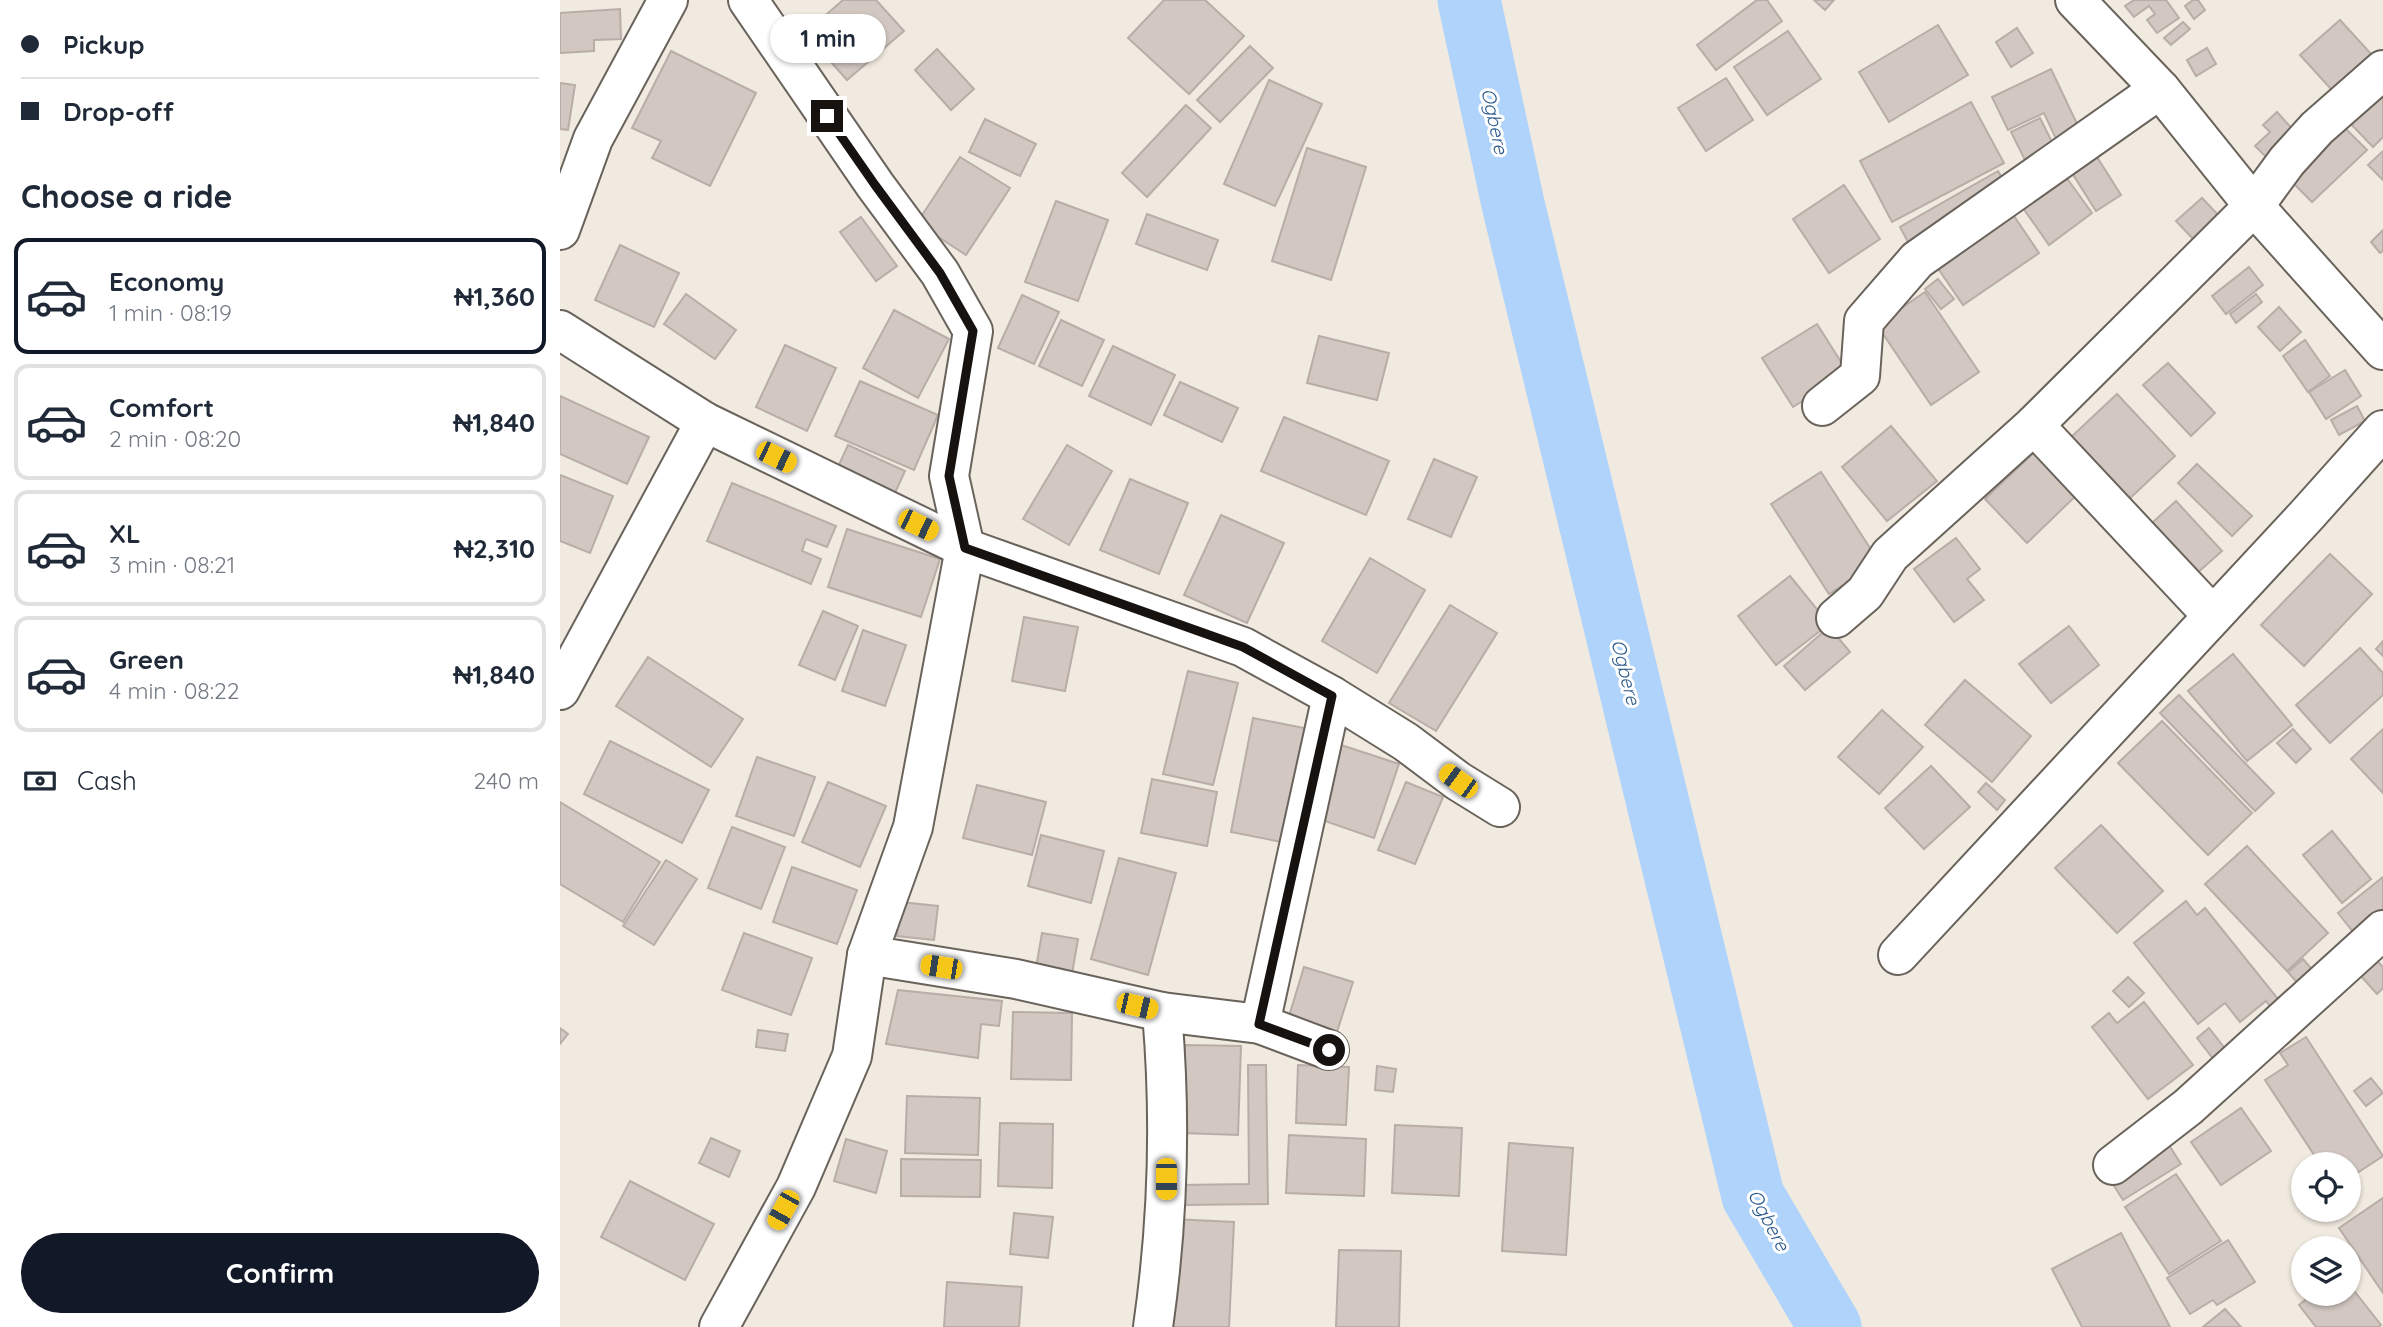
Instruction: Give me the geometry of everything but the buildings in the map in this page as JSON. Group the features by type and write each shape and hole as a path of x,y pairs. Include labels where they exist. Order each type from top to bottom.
{"street":[{"path":"560,230 593,139 668,0"},
{"path":"719,1327 796,1187 852,1056 867,955 913,827 965,548 949,476 973,331 940,273 875,185 748,0"},
{"path":"2076,0 2160,89 2253,206 2383,350"},
{"path":"1836,618 1865,593 1889,555 2034,425 2253,206 2287,161 2317,128 2383,70"},
{"path":"1822,406 1860,376 1864,321 1917,260 2160,89"},
{"path":"560,330 705,422 965,548 1243,647 1332,696 1406,742 1458,781 1500,807"},
{"path":"560,690 705,422"},
{"path":"2034,425 2213,616"},
{"path":"1898,955 2383,430"},
{"path":"1259,1024 1332,696"},
{"path":"2113,1165 2188,1107 2383,930"},
{"path":"867,955 1016,979 1162,1012 1259,1024 1329,1050"},
{"path":"1153,1327 1166,1199 1165,1049 1162,1012"}],"waterway":[{"name":"Ogbere","path":"1469,0 1513,204 1753,1196 1830,1327"}],"route":[{"path":"827,116 940,273 973,331 949,476 965,548 1243,647 1332,696 1259,1024 1329,1050"}]}
